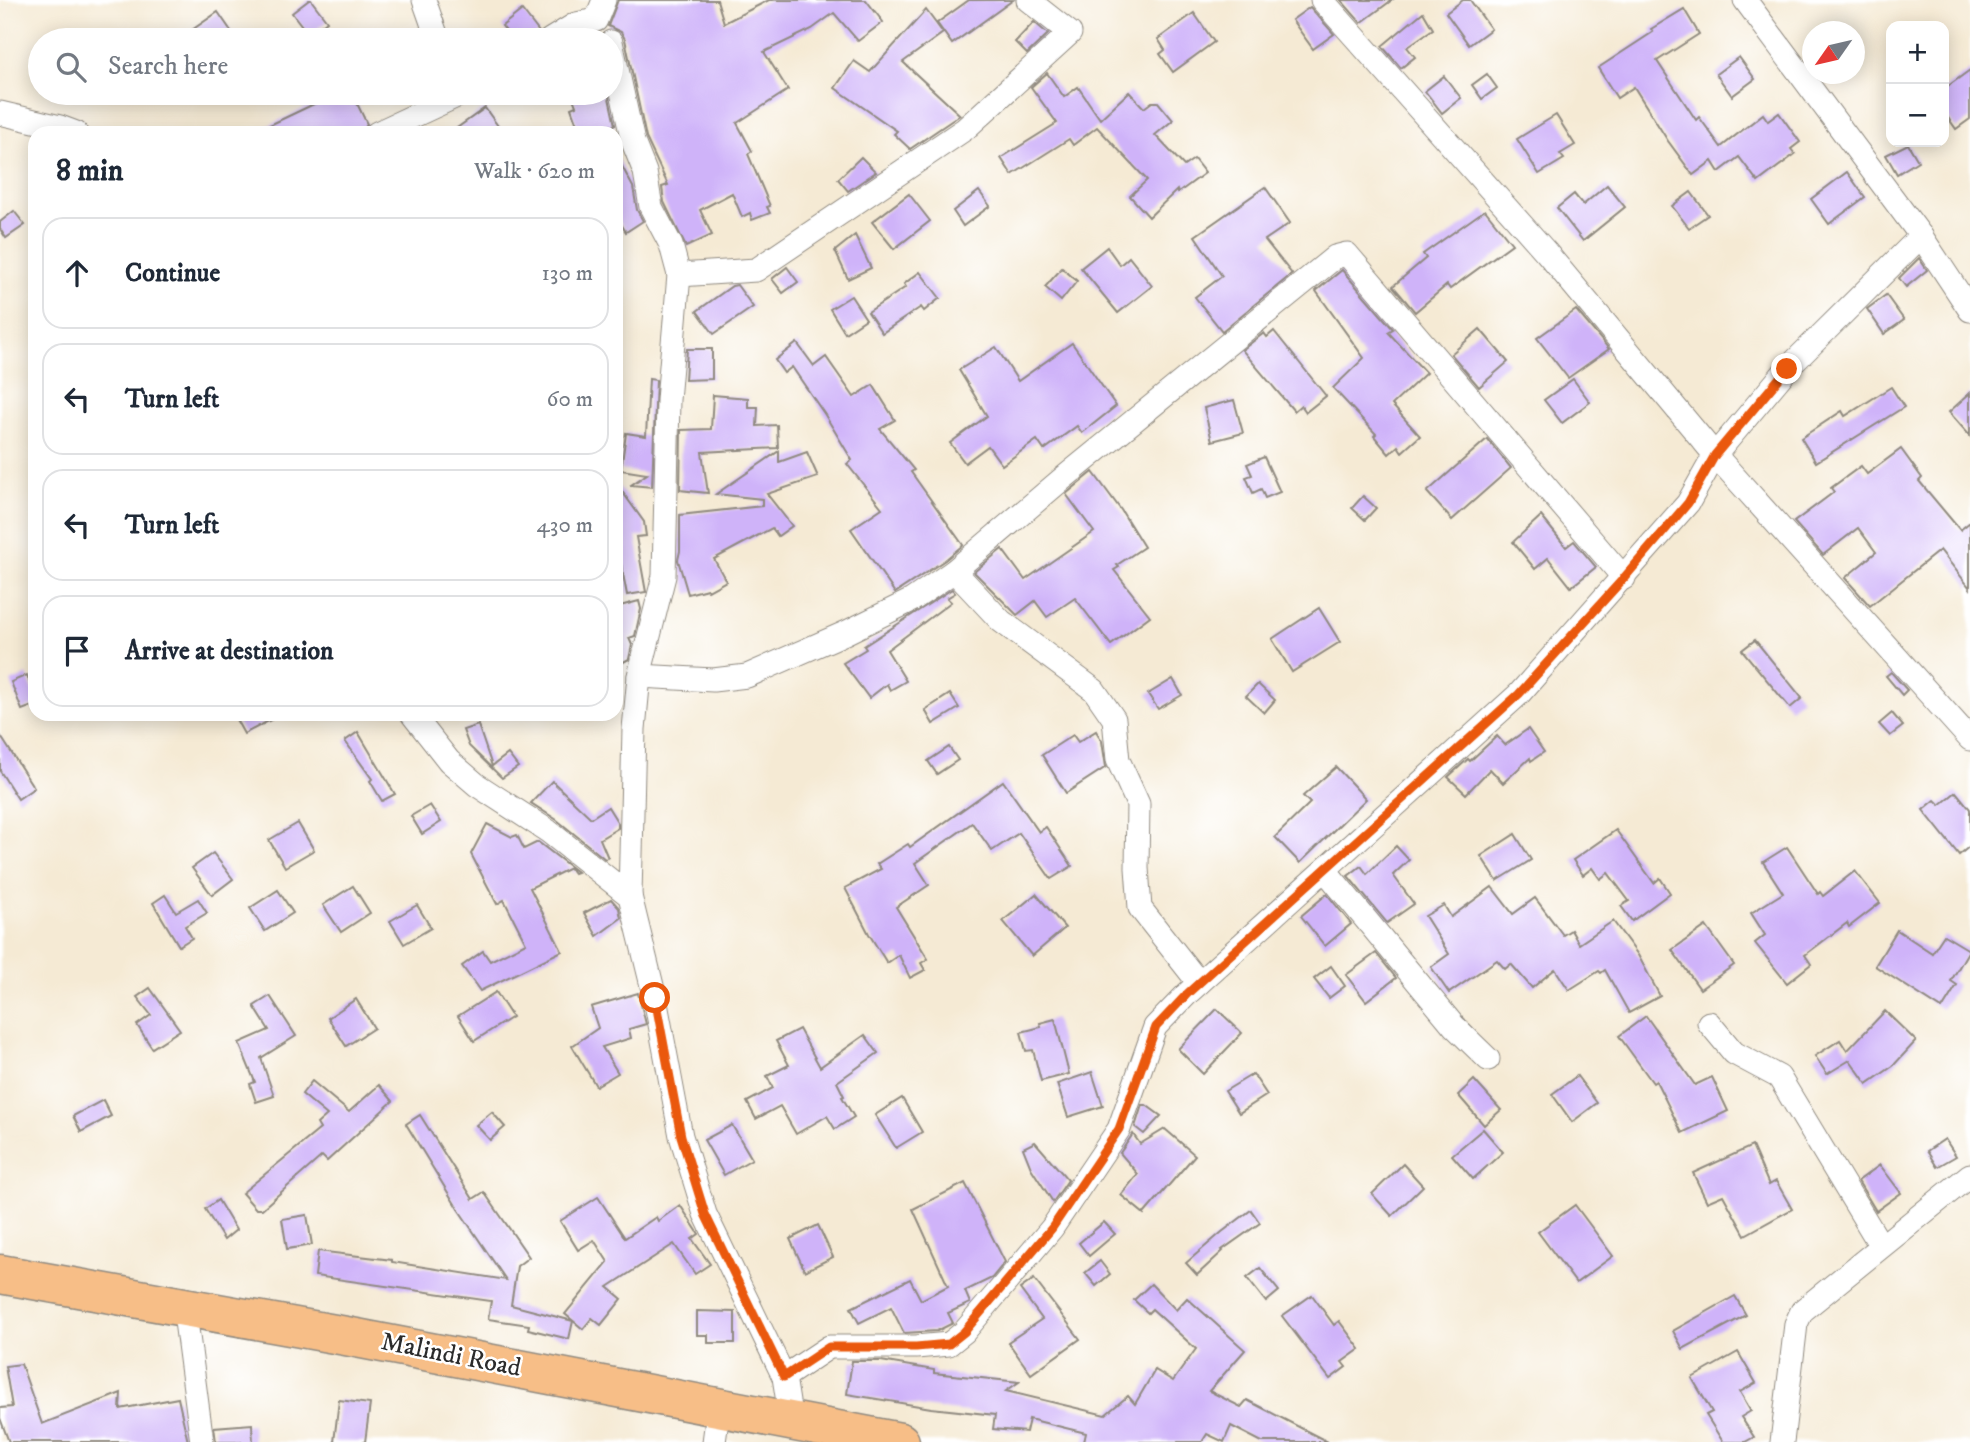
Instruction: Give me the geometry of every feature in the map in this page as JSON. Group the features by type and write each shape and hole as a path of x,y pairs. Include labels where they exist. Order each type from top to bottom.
{"highway":[{"name":"Malindi Road","path":"0,1274 184,1306 717,1424 791,1421 900,1442"}],"street":[{"path":"424,0 434,28"},
{"path":"679,275 756,270 965,129 1070,33 1028,0"},
{"path":"1322,0 1546,252 1715,455 1970,739"},
{"path":"1745,0 1921,236 1970,310"},
{"path":"570,28 600,10 606,28"},
{"path":"623,98 633,142 645,172 651,207 671,245 679,275 668,400 664,576 639,676 634,729 630,896 655,998 681,1136 705,1214 784,1377 791,1421"},
{"path":"391,126 434,105"},
{"path":"0,113 56,126"},
{"path":"784,1377 829,1347 916,1347 949,1344 964,1332 1052,1228 1119,1129 1156,1027 1199,983 1519,694 1688,503 1715,455 1787,369 1921,236"},
{"path":"639,676 713,680 747,676 845,634 912,600 954,571 1061,480 1335,257 1347,254 1624,578"},
{"path":"954,571 1001,621 1094,690 1114,719 1118,760 1138,804 1137,868 1140,908 1199,983"},
{"path":"418,721 449,761 477,785 548,831 630,896"},
{"path":"1325,870 1454,1026 1488,1059"},
{"path":"1709,1023 1734,1054 1779,1077 1881,1246"},
{"path":"1782,1442 1796,1324 1802,1311 1970,1175"},
{"path":"184,1306 202,1442"}],"building":[{"path":"311,0 327,21 318,28 304,28 292,13"},
{"path":"618,0 717,0 724,23 769,0 866,0 883,22 858,41 834,13 812,29 764,52 788,90 737,123 752,151 748,154 770,206 767,207 770,213 752,220 750,213 742,217 732,193 700,210 712,235 686,247 664,202 662,187 668,185 646,138 623,28 608,26"},
{"path":"969,0 1013,0 952,44 937,23"},
{"path":"1341,0 1392,0 1361,23"},
{"path":"1463,0 1470,0 1491,29 1469,45 1446,13"},
{"path":"1310,7 1334,34 1313,49 1292,20"},
{"path":"1684,9 1699,34 1657,61 1696,120 1699,117 1721,147 1763,114 1768,121 1779,113 1800,142 1791,149 1795,154 1758,182 1739,157 1719,172 1712,161 1693,175 1634,87 1617,98 1598,68 1653,32 1651,29"},
{"path":"522,10 536,28 504,28 502,26"},
{"path":"926,10 943,33 903,62 960,115 910,149 894,134 897,131 835,88 854,61 870,72"},
{"path":"218,12 229,28 195,28"},
{"path":"1423,12 1433,29 1407,47 1415,57 1401,68 1382,46"},
{"path":"1194,13 1214,42 1173,72 1160,54 1165,50 1158,39"},
{"path":"1034,22 1048,34 1027,54 1015,42"},
{"path":"1739,57 1755,79 1732,96 1716,74"},
{"path":"1970,70 1970,119 1956,129 1949,119 1949,85"},
{"path":"1047,73 1064,97 1078,87 1100,119 1129,92 1144,108 1152,102 1158,102 1173,120 1155,135 1184,166 1194,159 1205,173 1178,193 1177,190 1149,217 1130,196 1147,180 1097,127 1073,145 1069,139 1012,175 1001,158 1057,123 1031,87"},
{"path":"1487,74 1497,88 1482,99 1472,85"},
{"path":"1444,76 1461,98 1442,113 1425,91"},
{"path":"312,105 358,105 367,124 366,126 268,126"},
{"path":"611,105 615,125 577,126 571,108"},
{"path":"485,108 498,126 460,126"},
{"path":"1556,115 1575,145 1560,154 1564,159 1539,174 1517,139"},
{"path":"1902,147 1910,147 1918,161 1897,174 1886,155"},
{"path":"861,157 876,172 848,191 838,179"},
{"path":"623,168 633,187 637,210 643,221 626,232 623,227"},
{"path":"1847,172 1865,197 1829,224 1811,199"},
{"path":"1607,185 1625,207 1583,241 1557,208 1574,194 1583,205"},
{"path":"1265,187 1290,223 1265,240 1292,274 1222,331 1195,297 1222,276 1195,236"},
{"path":"979,191 990,206 963,226 953,211"},
{"path":"1691,192 1708,215 1689,228 1672,206"},
{"path":"909,194 930,221 894,249 872,222"},
{"path":"1485,210 1512,244 1450,289 1447,285 1415,312 1393,286 1426,258 1423,254"},
{"path":"14,211 25,225 6,238 0,229 0,222"},
{"path":"855,235 871,268 848,279 835,251"},
{"path":"1107,247 1120,265 1129,257 1152,286 1118,313 1081,268"},
{"path":"1919,258 1927,270 1906,287 1899,278"},
{"path":"787,267 798,282 783,293 772,279"},
{"path":"1062,268 1077,281 1061,301 1045,287"},
{"path":"1342,270 1393,329 1388,332 1426,373 1392,405 1420,436 1402,452 1398,446 1389,454 1374,436 1376,434 1333,388 1364,358 1316,291"},
{"path":"920,272 940,298 924,311 921,307 882,333 868,312 906,287 904,284"},
{"path":"737,285 753,307 714,334 697,311"},
{"path":"1886,295 1904,320 1884,334 1867,309"},
{"path":"851,296 866,319 845,333 830,309"},
{"path":"1576,310 1609,349 1568,378 1537,338"},
{"path":"1480,329 1508,362 1479,387 1451,354"},
{"path":"1274,331 1326,396 1306,412 1301,405 1294,411 1242,350 1264,333 1267,337"},
{"path":"797,343 814,366 826,357 854,397 873,385 895,420 880,429 914,470 911,472 963,545 895,593 851,529 882,508 847,464 852,460 792,367 784,373 775,360"},
{"path":"1072,343 1116,406 1082,433 1077,426 1044,450 1037,440 1002,465 988,446 965,463 950,443 987,416 959,370 996,347 1018,381"},
{"path":"687,349 712,349 712,379 685,380"},
{"path":"649,379 656,380 652,487 631,485 647,474 623,470 626,433 646,436"},
{"path":"1573,379 1590,402 1562,423 1544,400"},
{"path":"1891,387 1904,407 1816,462 1801,438 1842,411 1845,416"},
{"path":"1970,393 1970,436 1949,412"},
{"path":"713,395 748,398 748,407 758,407 757,426 777,425 778,448 702,452 708,493 680,490 681,430 711,429"},
{"path":"1234,400 1243,433 1212,441 1204,408"},
{"path":"1487,439 1511,468 1452,520 1427,492"},
{"path":"1901,449 1922,478 1919,481 1960,530 1970,522 1970,588 1940,550 1870,606 1845,578 1876,552 1858,528 1823,555 1794,522 1834,492 1831,488 1861,466 1867,474"},
{"path":"779,451 779,462 807,452 818,477 767,494 792,526 778,536 772,528 714,559 726,581 708,591 707,589 688,594 678,560 680,515 762,506 762,499 716,494"},
{"path":"1264,457 1280,492 1265,498 1261,489 1253,493 1246,477 1252,475 1247,464"},
{"path":"1093,472 1144,547 1117,565 1119,567 1114,570 1150,616 1111,645 1075,598 1047,617 1035,601 1017,615 974,572 1002,549 1025,580 1094,532 1066,494"},
{"path":"623,493 644,522 646,536 636,537 646,592 627,595 623,574"},
{"path":"1363,496 1376,508 1365,520 1352,508"},
{"path":"1541,516 1566,547 1574,541 1596,567 1571,587 1548,558 1535,569 1513,542"},
{"path":"952,589 955,593 947,598 951,602 887,650 906,681 890,690 887,684 869,698 843,663 866,649 864,646"},
{"path":"639,601 641,609 635,636 629,638 632,645 629,659 623,662 623,605"},
{"path":"1319,608 1340,642 1292,672 1272,639"},
{"path":"1755,640 1802,698 1790,708 1742,650"},
{"path":"1891,672 1907,690 1902,695 1886,676"},
{"path":"27,675 28,708 22,710 11,682"},
{"path":"1173,679 1182,695 1158,709 1148,694"},
{"path":"1258,684 1275,700 1264,713 1246,696"},
{"path":"950,694 959,708 933,724 925,710"},
{"path":"1892,713 1903,726 1890,736 1879,724"},
{"path":"237,721 269,721 244,734"},
{"path":"478,725 492,766 508,754 518,767 502,778 469,746 463,730"},
{"path":"1528,729 1544,752 1531,761 1530,758 1503,783 1490,769 1466,794 1448,777 1497,736 1505,745"},
{"path":"1096,731 1102,741 1106,767 1066,793 1042,755 1073,735 1078,742"},
{"path":"358,732 395,794 382,801 370,781 372,779 345,741"},
{"path":"0,735 34,788 18,799 0,771"},
{"path":"949,747 958,760 937,774 928,761"},
{"path":"1336,767 1366,799 1300,863 1275,837 1310,803 1303,796"},
{"path":"552,781 591,818 608,807 618,823 618,828 600,839 608,858 605,859 557,820 531,803"},
{"path":"1003,781 1039,832 1046,827 1072,866 1051,879 1019,833 992,851 972,823 915,863 929,885 896,907 928,959 921,963 925,970 910,978 899,955 887,963 845,888 881,869 877,864 908,844 910,847"},
{"path":"1956,792 1970,809 1970,846 1959,855 1923,810 1935,800 1940,805"},
{"path":"430,805 441,822 422,834 411,816"},
{"path":"298,823 314,850 285,867 269,840"},
{"path":"487,824 512,837 517,835 524,849 538,842 577,872 574,873 570,868 530,888 562,951 480,991 462,966 483,951 490,961 526,943 504,900 497,904 471,854"},
{"path":"1616,830 1654,883 1660,878 1670,893 1632,921 1621,906 1629,901 1608,873 1600,879 1592,868 1583,875 1573,860"},
{"path":"1515,834 1531,860 1497,881 1481,856"},
{"path":"1396,846 1409,860 1393,875 1414,904 1387,923 1348,876 1361,866 1367,874"},
{"path":"1787,847 1818,894 1820,892 1823,896 1855,871 1880,903 1849,927 1847,923 1805,955 1811,964 1787,983 1755,943 1765,935 1751,913 1783,893 1763,862"},
{"path":"213,853 233,879 212,895 192,868"},
{"path":"353,886 370,913 341,932 323,905"},
{"path":"1492,887 1513,914 1535,898 1563,935 1571,930 1579,944 1613,921 1638,955 1660,996 1629,1013 1605,970 1569,990 1555,969 1532,988 1511,964 1505,969 1497,960 1449,993 1431,967 1449,954 1425,916 1444,905 1451,917"},
{"path":"278,890 293,913 265,931 250,908"},
{"path":"1036,894 1065,928 1032,956 1003,921"},
{"path":"1327,894 1351,924 1325,946 1301,916"},
{"path":"165,895 176,912 198,899 207,913 185,926 192,938 179,946 153,903"},
{"path":"611,899 619,908 621,918 597,936 584,913"},
{"path":"417,905 431,928 404,944 390,921"},
{"path":"1706,926 1734,965 1700,989 1672,950"},
{"path":"1897,930 1932,953 1944,935 1969,950 1951,981 1957,985 1942,1009 1875,966"},
{"path":"1376,953 1396,978 1366,1001 1346,975"},
{"path":"1331,966 1345,986 1329,998 1314,979"},
{"path":"150,988 180,1030 152,1048 137,1025 151,1015 137,997"},
{"path":"496,992 512,1017 474,1041 458,1016"},
{"path":"638,993 646,1024 629,1029 631,1038 602,1047 618,1073 596,1086 572,1046 598,1028 591,1007"},
{"path":"270,996 296,1036 261,1058 274,1096 256,1102 250,1084 255,1082 239,1043 269,1030 254,1006"},
{"path":"356,999 374,1028 346,1046 328,1018"},
{"path":"1217,1009 1242,1033 1203,1074 1178,1049"},
{"path":"1885,1011 1916,1041 1893,1066 1867,1084 1850,1060 1827,1074 1815,1056 1840,1040 1847,1051"},
{"path":"1646,1016 1695,1085 1712,1077 1728,1111 1682,1133 1656,1081 1653,1083 1619,1036"},
{"path":"1055,1019 1069,1074 1041,1081 1033,1050 1026,1051 1021,1032 1041,1027 1040,1023"},
{"path":"799,1029 820,1067 865,1035 878,1053 837,1082 854,1117 835,1129 827,1116 796,1134 780,1106 756,1119 747,1102 773,1088 767,1076 789,1065 776,1041"},
{"path":"1092,1072 1103,1106 1068,1117 1057,1084"},
{"path":"1253,1074 1267,1095 1239,1113 1225,1091"},
{"path":"1577,1076 1597,1103 1572,1122 1552,1094"},
{"path":"1474,1080 1501,1110 1484,1125 1458,1095"},
{"path":"312,1081 349,1112 379,1085 393,1101 327,1161 322,1156 262,1209 256,1209 242,1193 320,1129 317,1124 327,1115 302,1094"},
{"path":"902,1098 922,1132 896,1148 875,1115"},
{"path":"103,1100 111,1116 81,1132 73,1116"},
{"path":"1142,1105 1161,1116 1144,1134 1135,1127"},
{"path":"492,1112 505,1127 490,1140 476,1125"},
{"path":"420,1115 473,1199 484,1192 529,1257 517,1266 511,1305 573,1321 569,1339 528,1329 529,1325 488,1319 491,1301 315,1276 318,1251 392,1260 506,1280 406,1124"},
{"path":"732,1125 752,1159 724,1175 704,1140"},
{"path":"1165,1129 1195,1155 1144,1214 1121,1195 1138,1174 1120,1153 1133,1134 1140,1144"},
{"path":"1483,1129 1503,1152 1473,1179 1452,1155"},
{"path":"1945,1139 1956,1156 1937,1167 1927,1151"},
{"path":"1035,1142 1068,1180 1053,1202 1031,1168 1023,1148"},
{"path":"1752,1146 1769,1185 1776,1181 1792,1209 1745,1235 1723,1195 1707,1202 1693,1173"},
{"path":"1403,1164 1423,1186 1392,1216 1372,1194"},
{"path":"1880,1165 1901,1193 1876,1211 1858,1181"},
{"path":"965,1183 1005,1262 992,1278 965,1291 970,1303 948,1313 953,1323 937,1331 904,1333 891,1307 859,1323 851,1308 910,1279 921,1300 948,1286 913,1209"},
{"path":"598,1197 625,1238 656,1217 658,1221 680,1205 699,1234 692,1239 710,1264 695,1274 674,1244 608,1287 622,1299 601,1325 592,1318 583,1329 565,1314 608,1262 594,1240 578,1250 560,1221"},
{"path":"218,1200 236,1230 224,1240 205,1209"},
{"path":"1575,1205 1613,1256 1576,1283 1538,1232"},
{"path":"1251,1210 1260,1223 1222,1250 1197,1275 1186,1263"},
{"path":"307,1215 312,1245 287,1249 282,1219"},
{"path":"1104,1222 1115,1234 1089,1256 1079,1243"},
{"path":"818,1225 833,1257 805,1271 790,1239"},
{"path":"1100,1261 1110,1274 1096,1286 1085,1273"},
{"path":"1260,1268 1279,1291 1266,1302 1247,1278"},
{"path":"1034,1279 1080,1339 1031,1374 1008,1342 1042,1319 1020,1289"},
{"path":"1151,1284 1176,1310 1187,1298 1245,1350 1209,1391 1241,1407 1247,1400 1328,1442 1262,1442 1231,1426 1224,1442 1207,1434 1202,1442 1084,1442 1086,1433 1029,1419 1026,1432 993,1429 995,1415 847,1394 852,1361 881,1361 934,1370 934,1373 1019,1382 1006,1391 1105,1415 1128,1396 1135,1404 1155,1370 1173,1381 1196,1349 1152,1309 1148,1313 1134,1300"},
{"path":"1312,1295 1334,1325 1339,1321 1360,1349 1342,1362 1346,1367 1330,1379 1282,1316"},
{"path":"1735,1296 1746,1315 1683,1349 1673,1331"},
{"path":"697,1311 735,1312 735,1343 708,1343 708,1335 697,1335"},
{"path":"1738,1352 1756,1383 1740,1392 1751,1411 1741,1417 1754,1437 1745,1442 1723,1442 1706,1415 1712,1412 1692,1378"},
{"path":"21,1364 42,1424 121,1393 120,1409 178,1398 188,1442 9,1442 0,1418 0,1408 12,1407 5,1366"},
{"path":"339,1400 370,1404 365,1442 334,1442"},
{"path":"252,1424 253,1442 216,1442 214,1427"}],"route":[{"path":"655,998 681,1136 705,1214 784,1377 829,1347 916,1347 949,1344 964,1332 993,1300 1052,1228 1119,1129 1156,1027 1188,993 1519,694 1688,503 1715,455 1787,369"}]}
